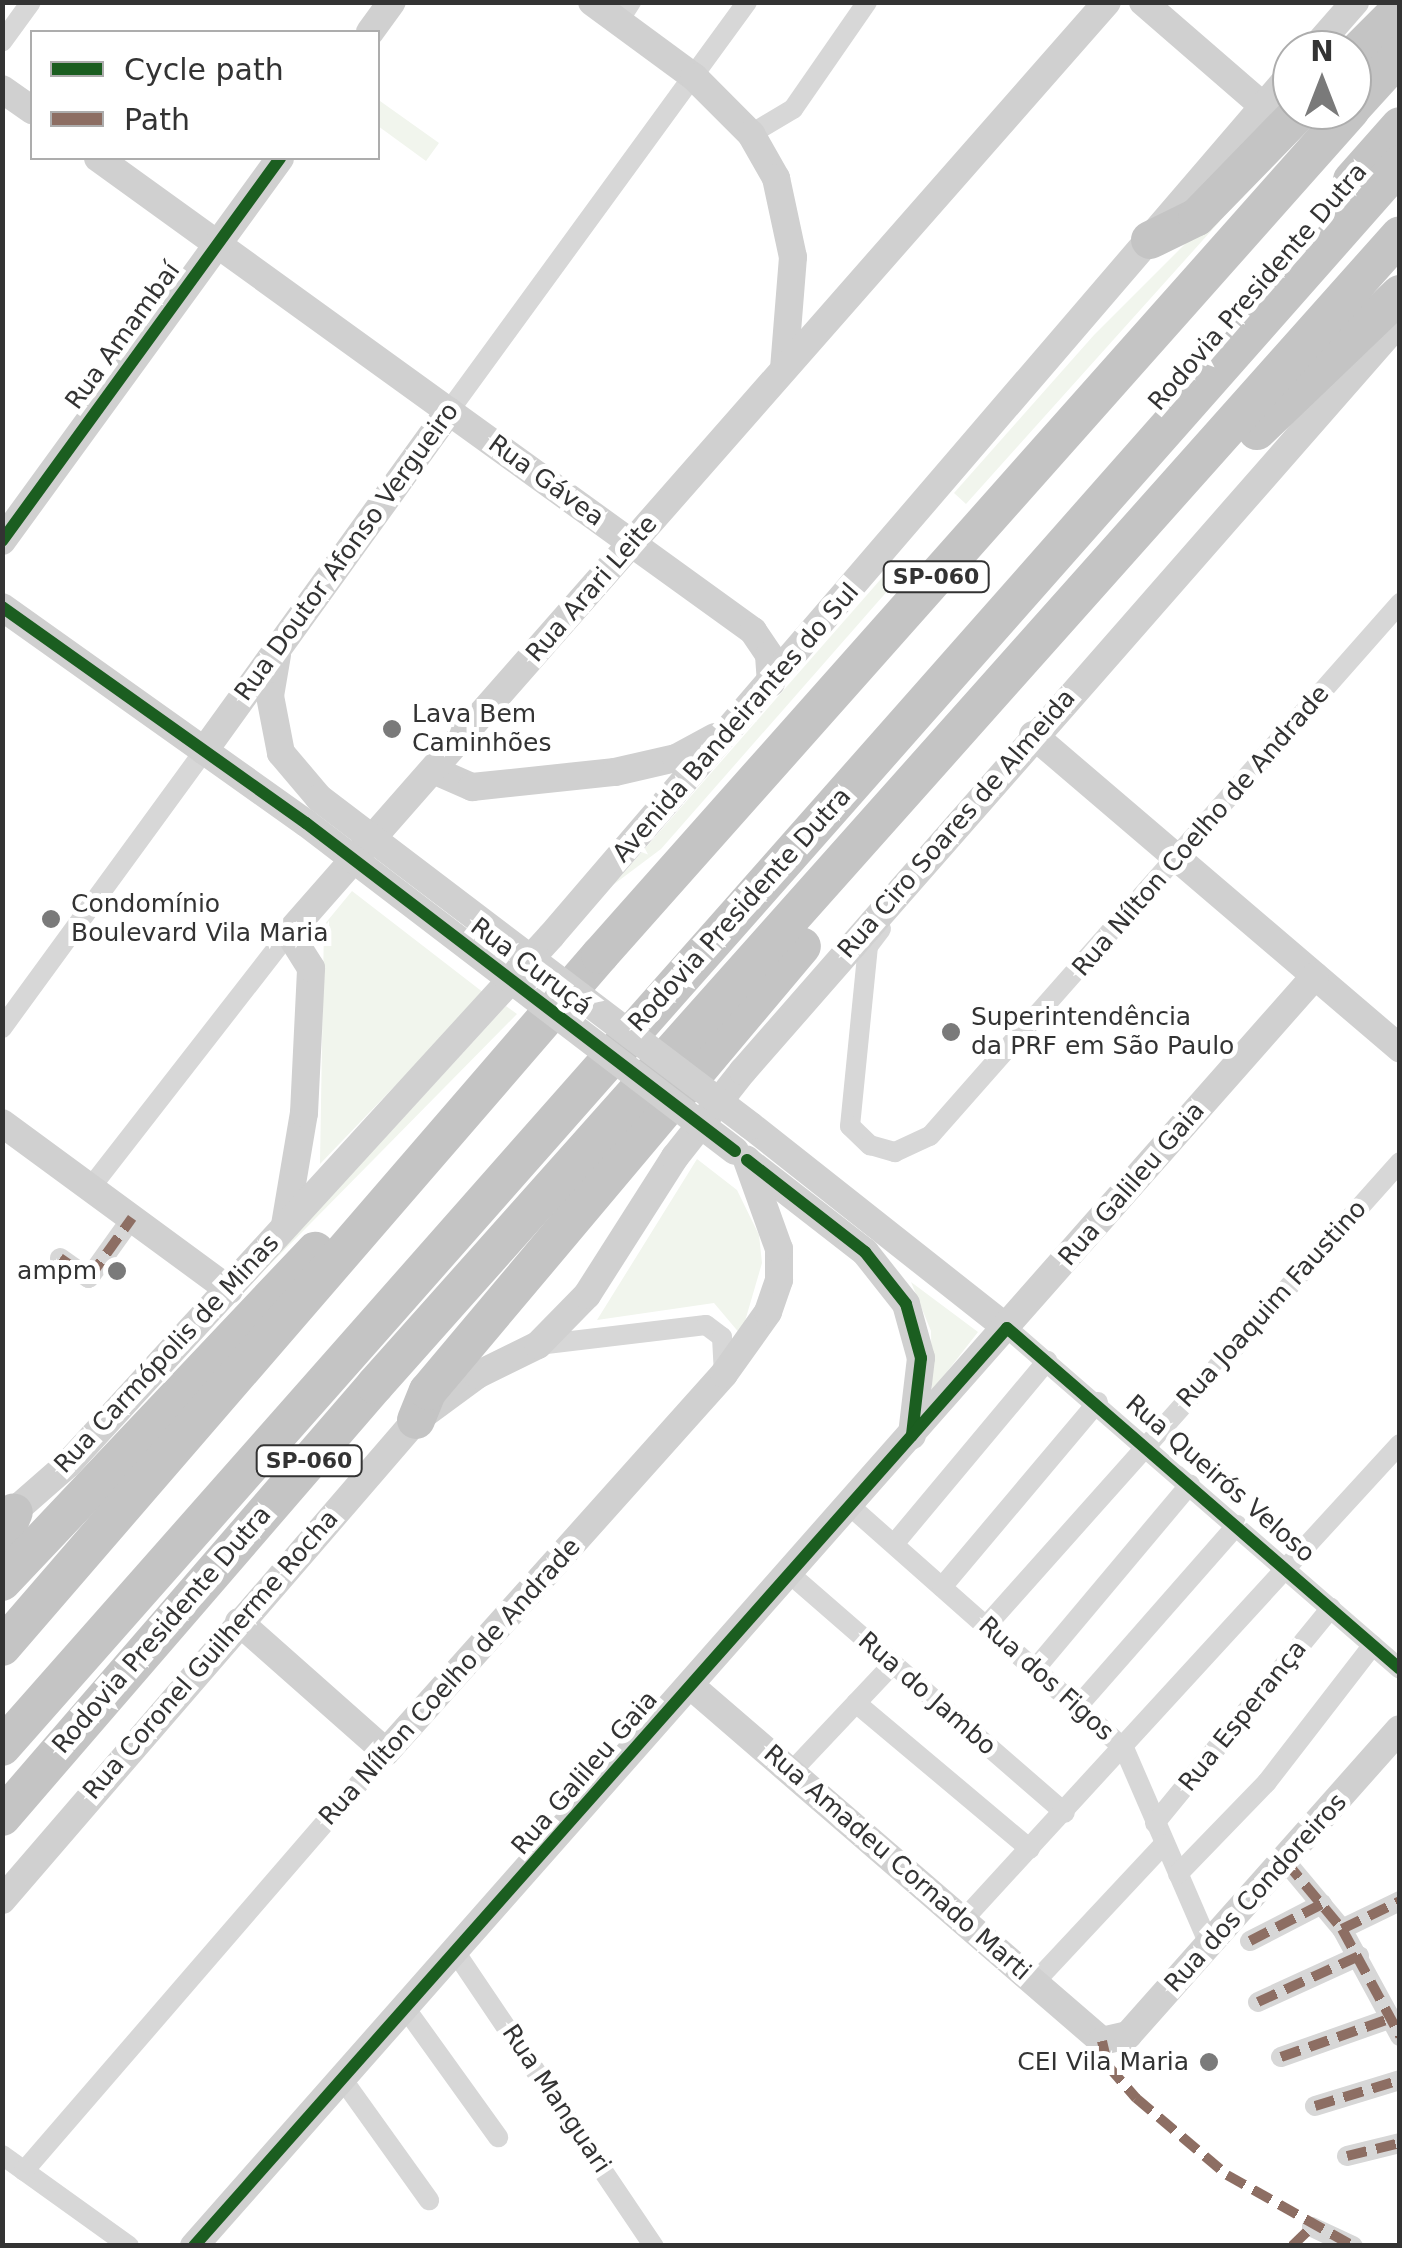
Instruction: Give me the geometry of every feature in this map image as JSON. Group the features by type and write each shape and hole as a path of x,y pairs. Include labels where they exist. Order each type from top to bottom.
{"highway":[{"path":"1372,37 1400,9"},
{"name":"Rodovia Presidente Dutra","path":"1372,86 1400,55"},
{"path":"1150,240 1196,216 1272,121"},
{"name":"Rodovia Presidente Dutra","path":"2,1706 1400,126"},
{"name":"Rodovia Presidente Dutra","path":"2,1647 522,1045 1332,130"},
{"name":"Rodovia Presidente Dutra","path":"2,1747 1400,164"},
{"name":"Rodovia Presidente Dutra","path":"2,1816 375,1385 1189,477 1400,235"},
{"path":"1189,477 1260,428 1399,316"},
{"path":"416,1420 428,1391 643,1142 840,898 893,805"},
{"path":"2,1582 252,1313 497,1061 522,1045"}],"main road":[{"path":"371,30 392,2"},
{"path":"592,2 625,12 751,134 784,203 793,286 782,336 784,368"},
{"name":"Rua Arari Leite","path":"290,933 1107,2"},
{"path":"1143,2 1272,100"},
{"path":"1330,30 1355,2"},
{"path":"2,88 30,109"},
{"name":"Rua Gávea","path":"101,160 753,631 769,655 771,683"},
{"name":"Rua Amambaí","path":"2,540 279,160"},
{"name":"Avenida Bandeirantes do Sul","path":"285,1226 738,723 1150,240"},
{"path":"793,286 821,326"},
{"name":"Rua Ciro Soares de Almeida","path":"538,1345 607,1270 686,1143 1033,735 1399,316"},
{"name":"Rua Doutor Afonso Vergueiro","path":"204,751 449,410"},
{"name":"Rua Curuçá","path":"2,607 306,824 865,1252 906,1304 921,1358 912,1436"},
{"name":"Rua Curuçá","path":"278,648 270,696 282,753 319,798 751,1126 1007,1328"},
{"path":"433,770 472,787 615,772 676,758 738,723"},
{"path":"1033,735 1400,1050"},
{"name":"Rua Carmópolis de Minas","path":"6,1525 68,1464 285,1226 304,1113 311,986 308,956 290,933"},
{"name":"Rua Galileu Gaia","path":"194,2246 1315,976"},
{"path":"2,1124 230,1290"},
{"name":"Rua Nílton Coelho de Andrade","path":"386,1752 724,1374 768,1312 779,1280 776,1232 741,1156"},
{"name":"Rua Coronel Guilherme Rocha","path":"2,1900 416,1420 477,1375 538,1345"},
{"path":"239,1622 386,1752"},
{"name":"Rua Amadeu Cornado Marti","path":"692,1686 1102,2041"},
{"name":"Rua dos Condoreiros","path":"1102,2041 1128,2035 1286,1862 1400,1728"}],"street":[{"path":"2,42 31,2"},
{"name":"Rua Doutor Afonso Vergueiro","path":"449,410 747,2"},
{"path":"751,134 794,109 867,2"},
{"name":"Rua Nílton Coelho de Andrade","path":"881,912 881,928 868,946 850,1126 870,1145 896,1152 930,1136 1180,858 1400,604"},
{"name":"Rua Doutor Afonso Vergueiro","path":"2,1028 204,751"},
{"name":"Rua Arari Leite","path":"91,1187 290,933"},
{"name":"Rua Joaquim Faustino","path":"986,1626 1400,1162"},
{"path":"60,1258 89,1278 132,1218"},
{"name":"Rua Coronel Guilherme Rocha","path":"538,1345 706,1325 722,1337 724,1374"},
{"name":"Rua Queirós Veloso","path":"1007,1328 1147,1444 1400,1669"},
{"path":"894,1544 1048,1361"},
{"path":"942,1587 1098,1402"},
{"path":"962,1920 1065,1813 1400,1444"},
{"path":"1036,1669 1190,1484"},
{"name":"Rua dos Figos","path":"850,1506 1124,1748 1210,1946"},
{"path":"1078,1706 1237,1525"},
{"name":"Rua do Jambo","path":"790,1574 1065,1813"},
{"name":"Rua Esperança","path":"1155,1823 1331,1608"},
{"path":"1178,1874 1267,1782 1373,1645"},
{"path":"792,1772 892,1664"},
{"path":"856,1703 1030,1849"},
{"name":"Rua Nílton Coelho de Andrade","path":"24,2170 386,1752"},
{"path":"1034,1982 1164,1844"},
{"path":"1281,2057 1396,2028 1342,1929 1286,1862"},
{"path":"1342,1929 1400,1901"},
{"path":"1250,1941 1322,1904"},
{"name":"Rua Manguari","path":"456,1953 654,2246"},
{"path":"1258,2002 1359,1956"},
{"path":"406,2009 498,2136"},
{"path":"343,2080 429,2200"},
{"path":"1315,2106 1400,2080"},
{"path":"1347,2156 1400,2143"},
{"path":"2,2155 130,2246"},
{"path":"1312,2227 1353,2246"}],"shaded area":[{"path":"380,101 439,143 426,161 380,127"},
{"path":"1223,206 1220,221 966,504 954,493 1094,335"},
{"path":"887,572 897,580 661,849 613,885"},
{"path":"352,891 484,993 320,1164 324,925"},
{"path":"506,1006 517,1014 241,1294"},
{"path":"697,1159 737,1190 759,1235 762,1263 741,1335 714,1303 597,1320"},
{"path":"911,1282 978,1332 932,1391 931,1331"}],"marked path":[{"path":"60,1258 89,1278 132,1218"},
{"path":"1286,1862 1342,1929 1400,2036"},
{"path":"1342,1929 1400,1901"},
{"path":"1250,1941 1322,1904"},
{"path":"1258,2002 1359,1956"},
{"path":"1281,2057 1392,2018"},
{"path":"1102,2041 1108,2066 1136,2098 1227,2175 1353,2246"},
{"path":"1315,2106 1400,2080"},
{"path":"1347,2156 1400,2143"},
{"path":"1292,2246 1312,2227"}],"cycle path":[{"path":"2,541 279,160"},
{"path":"2,607 306,823 735,1151"},
{"path":"747,1160 865,1252 906,1304 921,1358 912,1435"},
{"path":"194,2246 1007,1328 1400,1669"}],"place":[{"name":"Lava Bem Caminhões","path":"392,729"},
{"name":"Condomínio Boulevard Vila Maria","path":"51,919"},
{"name":"Superintendência da PRF em São Paulo","path":"951,1032"},
{"name":"ampm","path":"117,1271"},
{"name":"CEI Vila Maria","path":"1209,2062"}]}
